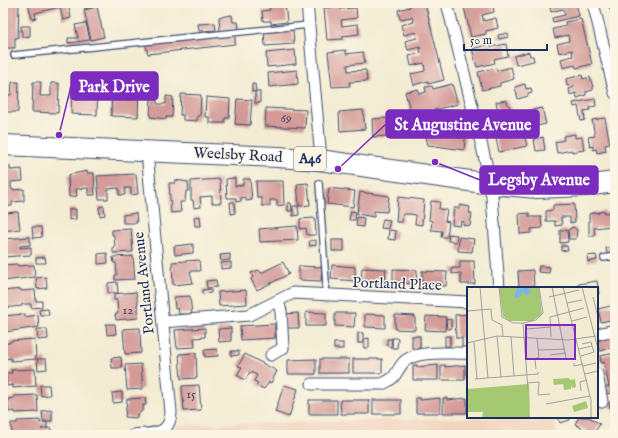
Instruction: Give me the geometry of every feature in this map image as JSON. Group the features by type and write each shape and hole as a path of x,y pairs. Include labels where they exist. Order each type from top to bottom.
{"highway":[{"name":"Weelsby Road","path":"3,145 319,160 491,184 536,188 584,186 615,182"}],"street":[{"path":"307,3 320,148 319,160"},
{"path":"447,3 491,184 499,287"},
{"path":"592,3 611,58 615,93"},
{"name":"Portland Avenue","path":"134,435 157,433 163,430 168,425 171,412 147,152"},
{"name":"Portland Place","path":"163,322 249,315 293,294 467,302"},
{"path":"271,355 283,348 281,311 278,301"},
{"path":"598,334 615,330"},
{"path":"312,384 382,384 392,380 404,362 415,354 467,353"},
{"path":"598,380 602,402"}],"lane":[{"path":"14,55 309,25"},
{"path":"319,184 326,283 324,296"},
{"path":"604,258 615,256"}],"shaded area":[{"path":"467,418 555,418 557,435 169,435 178,425"}],"building":[{"path":"3,3 19,3 18,38 15,38 15,48 3,48"},
{"path":"28,3 68,3 71,18 63,20 60,7 35,13 36,18 32,19"},
{"path":"83,3 93,3 94,6 85,9"},
{"path":"261,3 285,3 287,22 271,24 271,21 263,21 262,11 270,10 269,4 261,5"},
{"path":"409,3 425,3 444,80 428,84 428,81 414,85 411,74 425,71 424,63 411,66 409,56 421,53 420,47 408,50 405,41 417,38 416,32 404,35 401,25 414,22 412,17 400,19 398,10 410,7"},
{"path":"463,3 479,3 479,5 492,3 494,12 482,15 483,21 496,18 498,28 486,31 486,34 471,37"},
{"path":"549,3 576,3 579,16 553,22 552,18 565,15 563,9 551,12"},
{"path":"615,4 615,22 614,22 609,6"},
{"path":"340,6 340,9 356,8 357,18 341,20 342,26 358,24 359,34 343,36 343,39 327,40 324,8"},
{"path":"97,7 104,37 91,40 84,10"},
{"path":"232,15 233,22 238,22 239,29 220,31 219,17"},
{"path":"581,19 592,64 576,68 575,65 563,68 561,59 573,56 572,50 559,53 557,44 569,41 568,35 555,38 553,29 566,26 565,22"},
{"path":"86,23 90,40 68,43 68,38 78,38 75,25"},
{"path":"215,23 216,30 199,31 198,24"},
{"path":"21,26 30,26 30,36 22,37"},
{"path":"293,29 294,44 265,46 264,32"},
{"path":"235,33 235,44 148,54 145,43"},
{"path":"508,33 509,37 499,39 498,35"},
{"path":"490,44 491,47 506,44 508,56 494,59 495,63 477,67 472,49"},
{"path":"295,50 296,64 267,67 266,53"},
{"path":"346,50 346,54 363,52 365,63 347,65 348,71 366,70 367,81 349,82 350,86 332,87 328,52"},
{"path":"529,52 530,56 533,56 534,61 516,65 514,56"},
{"path":"511,67 514,79 500,83 500,86 482,90 478,72 496,68 497,71"},
{"path":"297,70 298,84 269,87 268,73"},
{"path":"582,75 583,79 590,77 593,90 586,92 586,95 577,98 576,93 570,95 569,89 574,87 574,85 567,86 566,79"},
{"path":"12,82 19,82 18,112 3,112 3,95 11,95"},
{"path":"33,82 41,82 40,96 51,96 51,83 59,83 58,113 32,112"},
{"path":"72,84 80,84 79,98 90,98 91,85 98,85 97,115 71,114"},
{"path":"252,84 255,84 256,91 252,92"},
{"path":"452,84 458,104 434,110 434,112 440,110 441,116 439,116 465,120 464,131 466,131 464,150 428,145 424,129 413,131 409,115 411,114 405,92 418,89 419,94 426,92 425,87 432,86 433,89"},
{"path":"525,84 526,89 531,88 532,93 518,99 515,87"},
{"path":"112,85 120,86 120,99 131,100 131,86 139,87 138,117 111,116"},
{"path":"255,92 260,92 260,103 255,103"},
{"path":"181,94 201,95 200,116 197,116 197,121 183,120 183,115 180,115"},
{"path":"151,96 157,96 157,104 166,104 166,96 173,97 172,117 166,117 166,119 150,117"},
{"path":"206,97 230,99 229,118 225,118 225,123 209,123 209,117 205,117"},
{"path":"237,99 252,100 250,125 235,124"},
{"path":"595,99 596,106 590,107 590,110 584,111 585,120 581,121 578,106 574,107 573,103"},
{"path":"506,100 513,114 542,108 546,124 523,129 527,146 499,152 495,134 499,133 496,119 498,119 497,114 499,114 496,102"},
{"path":"266,108 306,110 305,128 265,126"},
{"path":"363,110 365,129 340,131 339,112"},
{"path":"402,117 403,135 373,137 372,119"},
{"path":"605,118 610,144 605,145 606,151 597,153 596,149 593,150 593,146 590,147 588,137 595,136 592,120"},
{"path":"575,134 575,138 582,137 584,150 572,152 572,150 557,153 555,142 564,140 563,136"},
{"path":"543,137 545,150 536,151 534,139"},
{"path":"3,166 10,166 10,170 22,169 23,181 11,182 11,186 12,190 24,189 24,201 12,202 12,206 3,206"},
{"path":"87,171 87,173 94,173 95,195 88,195 88,188 76,189 77,196 69,197 68,175"},
{"path":"136,174 138,194 131,195 131,188 125,188 125,195 119,195 119,188 108,189 108,199 99,199 97,176"},
{"path":"235,178 235,186 243,185 243,179 250,179 252,200 246,201 246,197 241,198 241,201 236,202 236,198 227,198 226,179"},
{"path":"220,179 221,203 212,203 212,196 200,197 201,207 194,208 193,200 191,200 191,181"},
{"path":"175,180 188,182 189,191 186,191 185,202 180,202 181,212 171,213 169,183 175,183"},
{"path":"256,181 283,181 284,205 277,206 277,200 270,200 270,206 262,206 262,198 257,198"},
{"path":"308,183 310,205 299,206 297,184"},
{"path":"329,188 355,191 353,207 327,204"},
{"path":"360,192 389,196 387,212 374,211 374,217 357,214"},
{"path":"398,197 424,200 422,225 415,224 416,215 410,214 403,214 402,222 396,222"},
{"path":"431,201 440,202 439,209 447,210 445,221 449,222 447,237 441,237 442,231 431,230 432,221 429,220"},
{"path":"230,202 234,202 235,213 231,214"},
{"path":"288,203 291,203 292,211 288,211"},
{"path":"574,204 575,222 570,223 570,217 561,217 562,225 555,226 555,221 546,221 546,211 553,210 553,205"},
{"path":"460,205 470,207 469,213 472,213 470,226 463,225 464,222 461,221 460,226 452,225 454,208 459,208"},
{"path":"104,206 105,215 100,216 99,207"},
{"path":"293,206 298,206 299,215 293,216"},
{"path":"69,209 76,209 76,219 69,220"},
{"path":"351,211 356,212 355,220 349,220"},
{"path":"605,211 605,213 612,212 614,232 611,232 611,226 594,228 595,236 589,236 589,214 597,212 598,214 599,212"},
{"path":"18,212 20,229 3,231 3,213"},
{"path":"136,213 137,223 123,223 123,215"},
{"path":"529,213 529,217 541,217 542,228 531,229 531,233 520,234 519,214"},
{"path":"200,216 201,226 195,226 194,217"},
{"path":"357,217 364,218 363,227 356,226"},
{"path":"315,218 316,235 307,235 306,228 300,229 300,219"},
{"path":"383,219 390,220 388,229 381,228"},
{"path":"297,226 298,240 260,242 259,229"},
{"path":"32,227 41,227 42,237 33,238"},
{"path":"573,227 577,230 576,239 569,239 568,230"},
{"path":"131,229 133,252 113,253 113,248 115,248 112,230"},
{"path":"389,230 396,231 395,240 388,239"},
{"path":"560,230 567,230 568,242 560,243"},
{"path":"449,234 457,235 456,242 448,241"},
{"path":"30,237 30,245 20,246 20,248 31,247 31,255 3,257 3,239"},
{"path":"459,237 474,239 472,252 458,251"},
{"path":"316,240 316,245 310,246 309,241"},
{"path":"332,240 344,240 344,251 332,251"},
{"path":"193,244 193,253 175,255 174,246"},
{"path":"561,246 567,246 568,250 561,251"},
{"path":"606,248 614,248 614,254 607,254"},
{"path":"107,253 108,263 98,264 98,254"},
{"path":"230,254 230,260 221,261 220,255"},
{"path":"596,255 597,260 588,262 587,256"},
{"path":"133,256 135,279 115,280 115,275 117,275 116,263 114,263 113,257"},
{"path":"45,257 46,263 36,263 36,258"},
{"path":"199,260 200,271 190,271 193,283 173,285 172,262"},
{"path":"460,261 474,261 475,284 461,284 461,273 452,274 452,268 460,268"},
{"path":"231,262 231,268 221,269 221,263"},
{"path":"283,262 289,274 257,290 251,279 253,277 251,273 259,270 261,273"},
{"path":"17,264 18,266 34,265 35,277 3,281 3,265"},
{"path":"332,265 355,267 355,281 331,279"},
{"path":"299,266 322,267 321,281 299,280"},
{"path":"539,266 550,267 549,273 538,272"},
{"path":"362,268 386,269 385,283 361,282"},
{"path":"393,269 417,270 416,284 393,283"},
{"path":"533,270 534,287 519,287 518,271"},
{"path":"422,271 447,272 446,286 422,285"},
{"path":"46,277 47,288 37,289 36,278"},
{"path":"216,280 217,287 207,288 206,281"},
{"path":"597,281 598,287 578,287 578,284"},
{"path":"117,282 118,293 108,293 108,283"},
{"path":"21,289 21,291 35,290 36,301 42,301 42,307 31,308 31,304 22,304 22,306 3,308 3,291"},
{"path":"211,289 211,293 202,294 202,290"},
{"path":"246,290 247,304 219,306 218,292"},
{"path":"136,292 138,318 116,320 115,314 118,314 117,300 114,300 114,294"},
{"path":"190,296 192,314 179,314 178,308 175,309 174,297"},
{"path":"615,305 615,319 601,322 598,309"},
{"path":"48,309 49,315 40,315 39,310"},
{"path":"306,312 326,313 326,326 306,326"},
{"path":"298,313 299,328 285,328 284,314"},
{"path":"335,313 355,313 354,327 335,326"},
{"path":"25,314 25,317 38,315 39,327 5,332 3,316"},
{"path":"365,314 385,315 385,328 365,327"},
{"path":"467,314 467,348 462,348 462,338 456,338 455,315"},
{"path":"395,315 415,316 415,330 395,329"},
{"path":"426,316 446,317 445,331 425,330"},
{"path":"451,319 451,329 447,329 446,320"},
{"path":"106,324 115,324 116,334 107,335"},
{"path":"275,324 275,338 241,340 240,326"},
{"path":"140,328 141,353 125,354 123,329"},
{"path":"205,328 205,337 194,338 195,347 177,348 175,330"},
{"path":"231,328 231,341 219,342 218,329"},
{"path":"37,329 47,329 48,339 38,340"},
{"path":"358,333 363,333 363,343 358,343"},
{"path":"412,336 420,336 420,348 412,348"},
{"path":"445,336 450,336 450,346 445,346"},
{"path":"612,337 615,346 600,351 598,341"},
{"path":"369,338 369,348 364,348 364,339"},
{"path":"392,338 398,338 397,348 392,348"},
{"path":"35,339 36,359 11,361 11,358 5,359 4,343 10,343 10,341"},
{"path":"387,339 392,339 391,347 387,346"},
{"path":"334,343 343,343 343,349 334,349"},
{"path":"217,349 218,356 205,357 204,350"},
{"path":"231,351 239,351 239,355 231,356"},
{"path":"196,353 197,378 181,379 179,354"},
{"path":"615,353 615,392 606,394 605,387 609,387 604,362 601,363 600,356"},
{"path":"245,354 277,371 271,383 269,382 264,389 256,385 258,383 254,381 257,375 250,372 245,380 237,375 242,367 238,366"},
{"path":"121,357 122,368 112,368 111,358"},
{"path":"37,359 46,359 47,369 38,370"},
{"path":"316,359 316,374 288,374 288,360"},
{"path":"320,359 349,359 349,373 320,373"},
{"path":"353,359 382,359 382,373 353,373"},
{"path":"141,364 143,389 127,390 125,365"},
{"path":"413,365 417,365 417,367 438,365 438,380 413,380"},
{"path":"441,365 445,365 445,367 465,365 465,380 441,380"},
{"path":"35,369 36,386 13,388 13,385 7,386 6,373 12,373 11,370"},
{"path":"40,385 49,385 50,395 41,396"},
{"path":"199,385 201,410 184,411 182,386"},
{"path":"284,385 298,389 289,417 275,412"},
{"path":"122,392 122,402 113,403 112,393"},
{"path":"37,395 38,412 9,412 8,399 14,398 14,396"},
{"path":"145,398 146,405 143,405 143,409 137,414 137,418 125,417 127,399"},
{"path":"416,398 420,398 420,400 440,398 440,413 416,413"},
{"path":"443,398 447,398 447,400 467,398 467,413 443,413"},
{"path":"309,400 337,400 337,414 309,414"},
{"path":"340,400 369,400 369,414 341,414"},
{"path":"373,400 401,400 401,414 373,414"},
{"path":"615,401 614,417 613,408 610,408 609,402"},
{"path":"52,410 52,421 43,421 42,411"},
{"path":"558,418 569,418 570,420 560,423"},
{"path":"578,418 591,418 600,424 593,435 575,424"},
{"path":"40,420 40,423 47,422 47,428 41,429 51,428 51,435 12,435 11,423 17,423 17,421"}],"place":[{"name":"Park Drive","path":"59,135"},
{"name":"Legsby Avenue","path":"435,162"},
{"name":"St Augustine Avenue","path":"338,169"}]}
